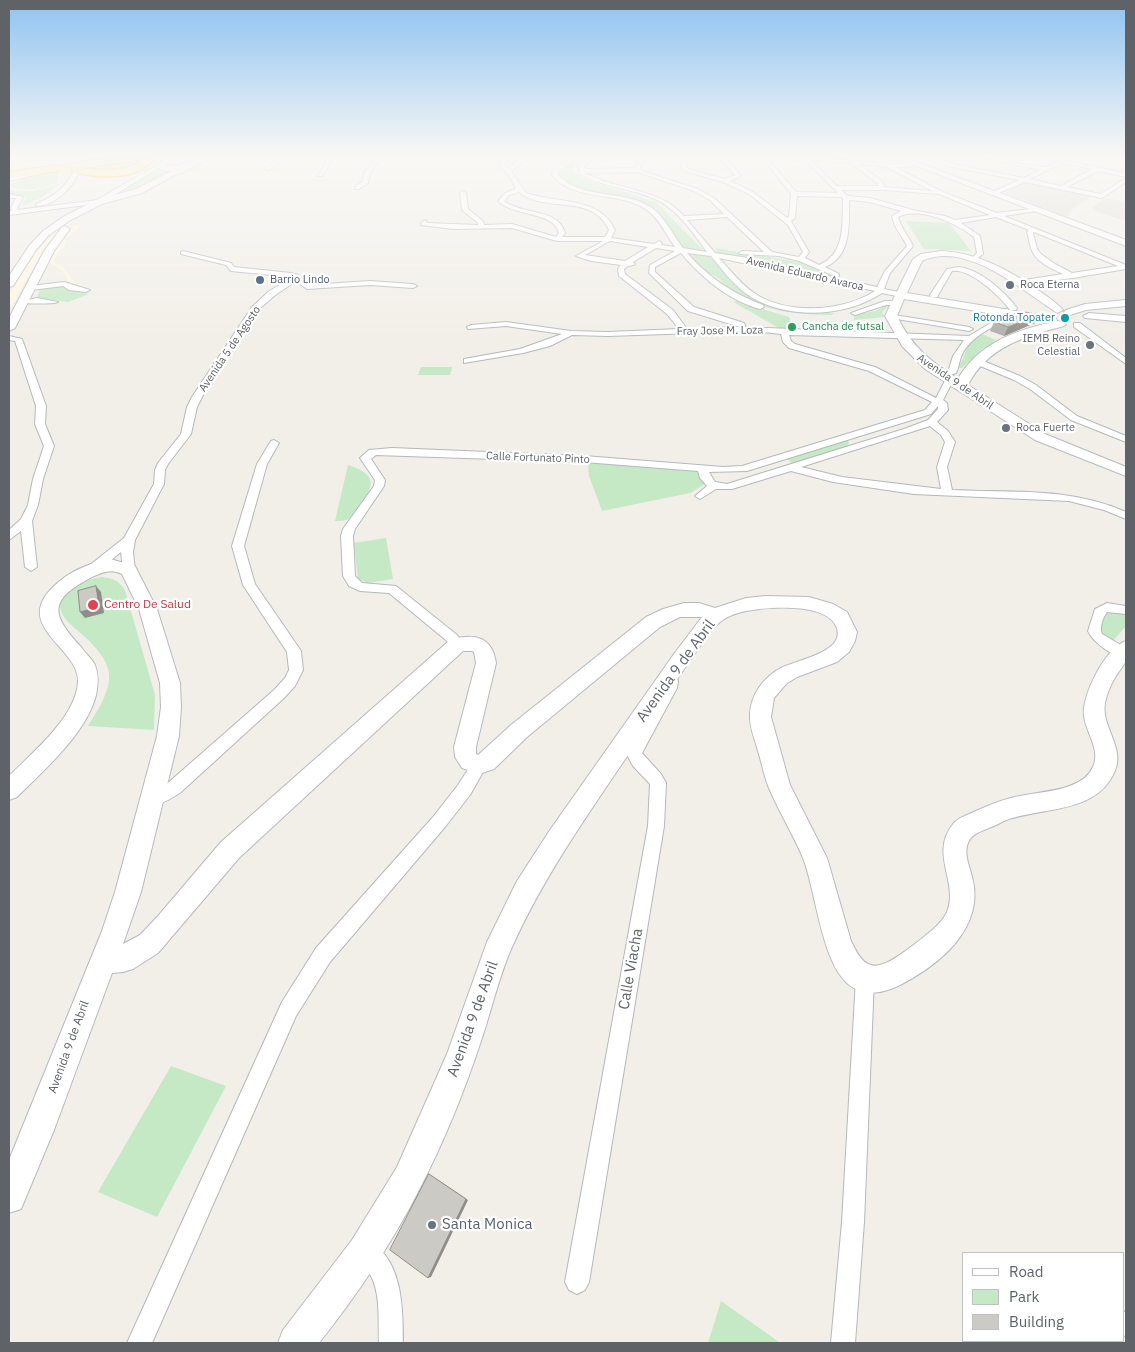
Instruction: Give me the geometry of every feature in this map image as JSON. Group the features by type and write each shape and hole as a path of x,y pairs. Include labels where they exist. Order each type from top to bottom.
{"main road":[{"path":"9,284 32,248 46,233 64,220"},
{"path":"9,328 55,240 76,220"},
{"path":"1065,220 1126,243"},
{"path":"890,316 916,261 924,257 947,254 975,258 990,265 1051,304 1054,317 1126,325"},
{"name":"Avenida Eduardo Avaroa","path":"900,296 934,295 1009,310"},
{"name":"Avenida Eduardo Avaroa","path":"900,296 1054,317"},
{"path":"1078,319 1085,308 1126,303"},
{"name":"Avenida 9 de Abril","path":"890,316 900,335 914,354 951,380 1051,443 1126,472"},
{"name":"Calle Fortunato Pinto","path":"951,380 965,376 976,361 988,351 1054,317"},
{"path":"1078,319 1126,320"},
{"path":"9,790 55,743 76,715 87,691 88,672 52,623 48,612 51,599 62,588 94,568 117,565 129,570"},
{"name":"Avenida 9 de Abril","path":"9,1196 38,1130 128,892 150,799 168,736 171,707 170,683 148,609 129,570"},
{"name":"Avenida 9 de Abril","path":"296,1343 364,1251 401,1192 457,1066 501,941 529,883 705,626 717,615 729,608 780,602 808,604 833,610 847,626 848,634 845,644 833,656 788,673 768,691 761,705 761,730 780,788 794,812 817,862 839,945 854,972 865,979"},
{"path":"102,962 123,959 149,944 230,850 457,645 477,644 485,652 486,657 464,747 464,754 468,760 479,765 486,762 519,731 653,622 666,614 687,608 697,608 717,615"},
{"path":"865,979 879,979 896,972 945,937 955,924 961,910 963,893 954,850 956,841 965,827 1004,810 1081,793 1093,786 1108,762 1106,746 1094,716 1094,706 1110,668 1124,650"}],"street":[{"path":"477,220 481,224"},
{"path":"554,220 560,225 560,236"},
{"path":"607,220 611,226 610,236 579,256 591,260 645,265 675,265"},
{"path":"659,220 682,250 688,264 730,295 759,307 790,315 814,318 844,316 866,310 900,296"},
{"path":"685,220 747,292 776,304 800,309 836,309 860,303 880,288 892,266 910,246 895,224 895,220"},
{"path":"735,220 770,254"},
{"path":"787,220 794,228 806,252 801,259"},
{"path":"819,267 831,262 842,248 845,220"},
{"path":"951,220 977,236 980,254 975,258"},
{"path":"956,222 969,220"},
{"path":"1007,220 1126,267"},
{"name":"Avenida Eduardo Avaroa","path":"481,224 453,228 423,224 425,222 481,224 512,226 560,236 610,236 674,240"},
{"path":"1032,231 1030,232 1034,248 1040,256 1073,276"},
{"name":"Avenida Eduardo Avaroa","path":"610,236 657,246 742,259 880,288"},
{"path":"662,239 657,246 627,263 621,269 621,276 670,312 685,331"},
{"name":"Avenida Eduardo Avaroa","path":"707,247 801,259 835,274 900,296"},
{"path":"645,265 682,250"},
{"path":"183,252 229,264 231,269 289,274 296,276 307,286 370,283 413,286"},
{"path":"645,265 657,279 691,309 754,329"},
{"path":"1018,283 1126,267"},
{"path":"934,295 949,270 961,269 982,282 1009,310 1002,319 969,338 956,358 951,380"},
{"name":"Avenida 5 de Agosto","path":"129,570 127,552 129,540 159,484 160,470 163,463 186,434 192,407 216,366 255,309 271,294 296,278"},
{"path":"31,288 64,284 72,288 86,290"},
{"path":"730,295 724,298 762,323"},
{"path":"23,302 37,300 54,302"},
{"path":"836,309 844,316"},
{"path":"890,316 979,331"},
{"path":"1078,319 1126,362"},
{"name":"Fray Jose M. Loza","path":"470,327 506,324 571,333 633,334 754,329 762,323 784,332 956,336 969,338"},
{"path":"784,332 787,342 792,346 872,368 921,395 938,401"},
{"path":"467,361 497,356 552,342 571,333"},
{"path":"9,338 18,339 41,406 40,424 49,443 47,455 38,479 33,505 26,521 9,536"},
{"path":"976,361 1000,369 1033,387 1074,418 1126,439"},
{"name":"Calle Fortunato Pinto","path":"457,645 452,638 392,589 360,587 353,583 349,576 347,536 349,529 379,486 380,480 364,458 373,452 584,459 703,469 743,469 928,412 938,401 951,380"},
{"name":"Calle Fortunato Pinto","path":"931,422 943,410 943,404 938,401"},
{"path":"905,420 916,428"},
{"path":"703,469 704,477 714,486 728,488 931,422 945,433 950,442 942,458 943,480 947,492"},
{"path":"857,433 871,442"},
{"path":"150,799 165,794 175,787 241,729 279,694 290,682 296,670 294,652 249,585 238,546 262,464 274,443"},
{"path":"779,458 793,468 818,476 869,485 895,489 1073,497 1104,506 1126,516"},
{"path":"700,496 714,486"},
{"path":"26,521 31,568"},
{"name":"Avenida 5 de Agosto","path":"94,568 129,540"},
{"path":"1124,650 1097,637 1094,631 1102,608 1108,606 1126,610"},
{"name":"Calle Viacha","path":"577,1282 656,826 658,783 655,777 638,762 634,753 670,688 671,673"},
{"path":"139,1343 289,1009 323,955 439,822 464,790 479,765"},
{"path":"843,1343 853,1222 865,979"},
{"path":"364,1251 382,1271 388,1298 391,1343"}],"shaded area":[{"path":"70,220 74,220 47,244 9,310 9,294 40,244 56,228"},
{"path":"75,225 82,225 65,239 66,243 54,259 55,263 62,267 76,284 71,285 65,274 58,267 49,263 59,240"}],"green space":[{"path":"659,220 674,220 704,251 685,250"},
{"path":"906,221 949,223 971,251 924,249"},
{"path":"715,248 805,263 826,275 875,288 718,254"},
{"path":"691,254 709,256 751,297 763,302 817,312 835,313 831,315 794,313 756,304 732,291 715,276 702,271 695,263"},
{"path":"60,285 88,290 84,293 89,294 68,302 37,298 40,289"},
{"path":"736,301 789,317 792,328 779,328 733,302"},
{"path":"886,305 890,306 882,312 885,317 854,320 854,315 875,311"},
{"path":"982,334 996,340 982,349 962,368 959,368 969,343"},
{"path":"421,367 452,367 450,375 418,375"},
{"path":"845,440 849,442 848,446 793,464 787,459"},
{"path":"588,462 692,470 701,473 705,484 690,493 602,511 589,476"},
{"path":"348,465 367,475 371,483 370,488 352,517 346,520 335,521"},
{"path":"386,538 393,579 368,583 358,579 354,543"},
{"path":"101,577 115,580 125,590 155,695 154,730 88,726 98,710 108,685 107,664 91,643 67,621 61,612 59,603 77,585"},
{"path":"1114,609 1126,615 1126,626 1113,641 1098,634 1105,612"},
{"path":"171,1066 226,1086 157,1217 98,1192"},
{"path":"721,1301 779,1342 779,1343 708,1343"}],"building":[{"path":"1023,312 1039,315 1008,327 994,322 1009,315"},
{"path":"96,586 99,607 80,612 78,591"},
{"name":"Santa Monica","path":"429,1174 466,1199 428,1278 390,1250"}],"place":[{"name":"Barrio Lindo","path":"260,280"},
{"name":"Roca Eterna","path":"1010,285"},
{"name":"Rotonda Topater","path":"1065,318"},
{"name":"Cancha de futsal","path":"792,327"},
{"name":"IEMB Reino Celestial","path":"1090,345"},
{"name":"Roca Fuerte","path":"1006,428"},
{"name":"Centro De Salud","path":"93,605"},
{"name":"Santa Monica","path":"432,1225"}]}
